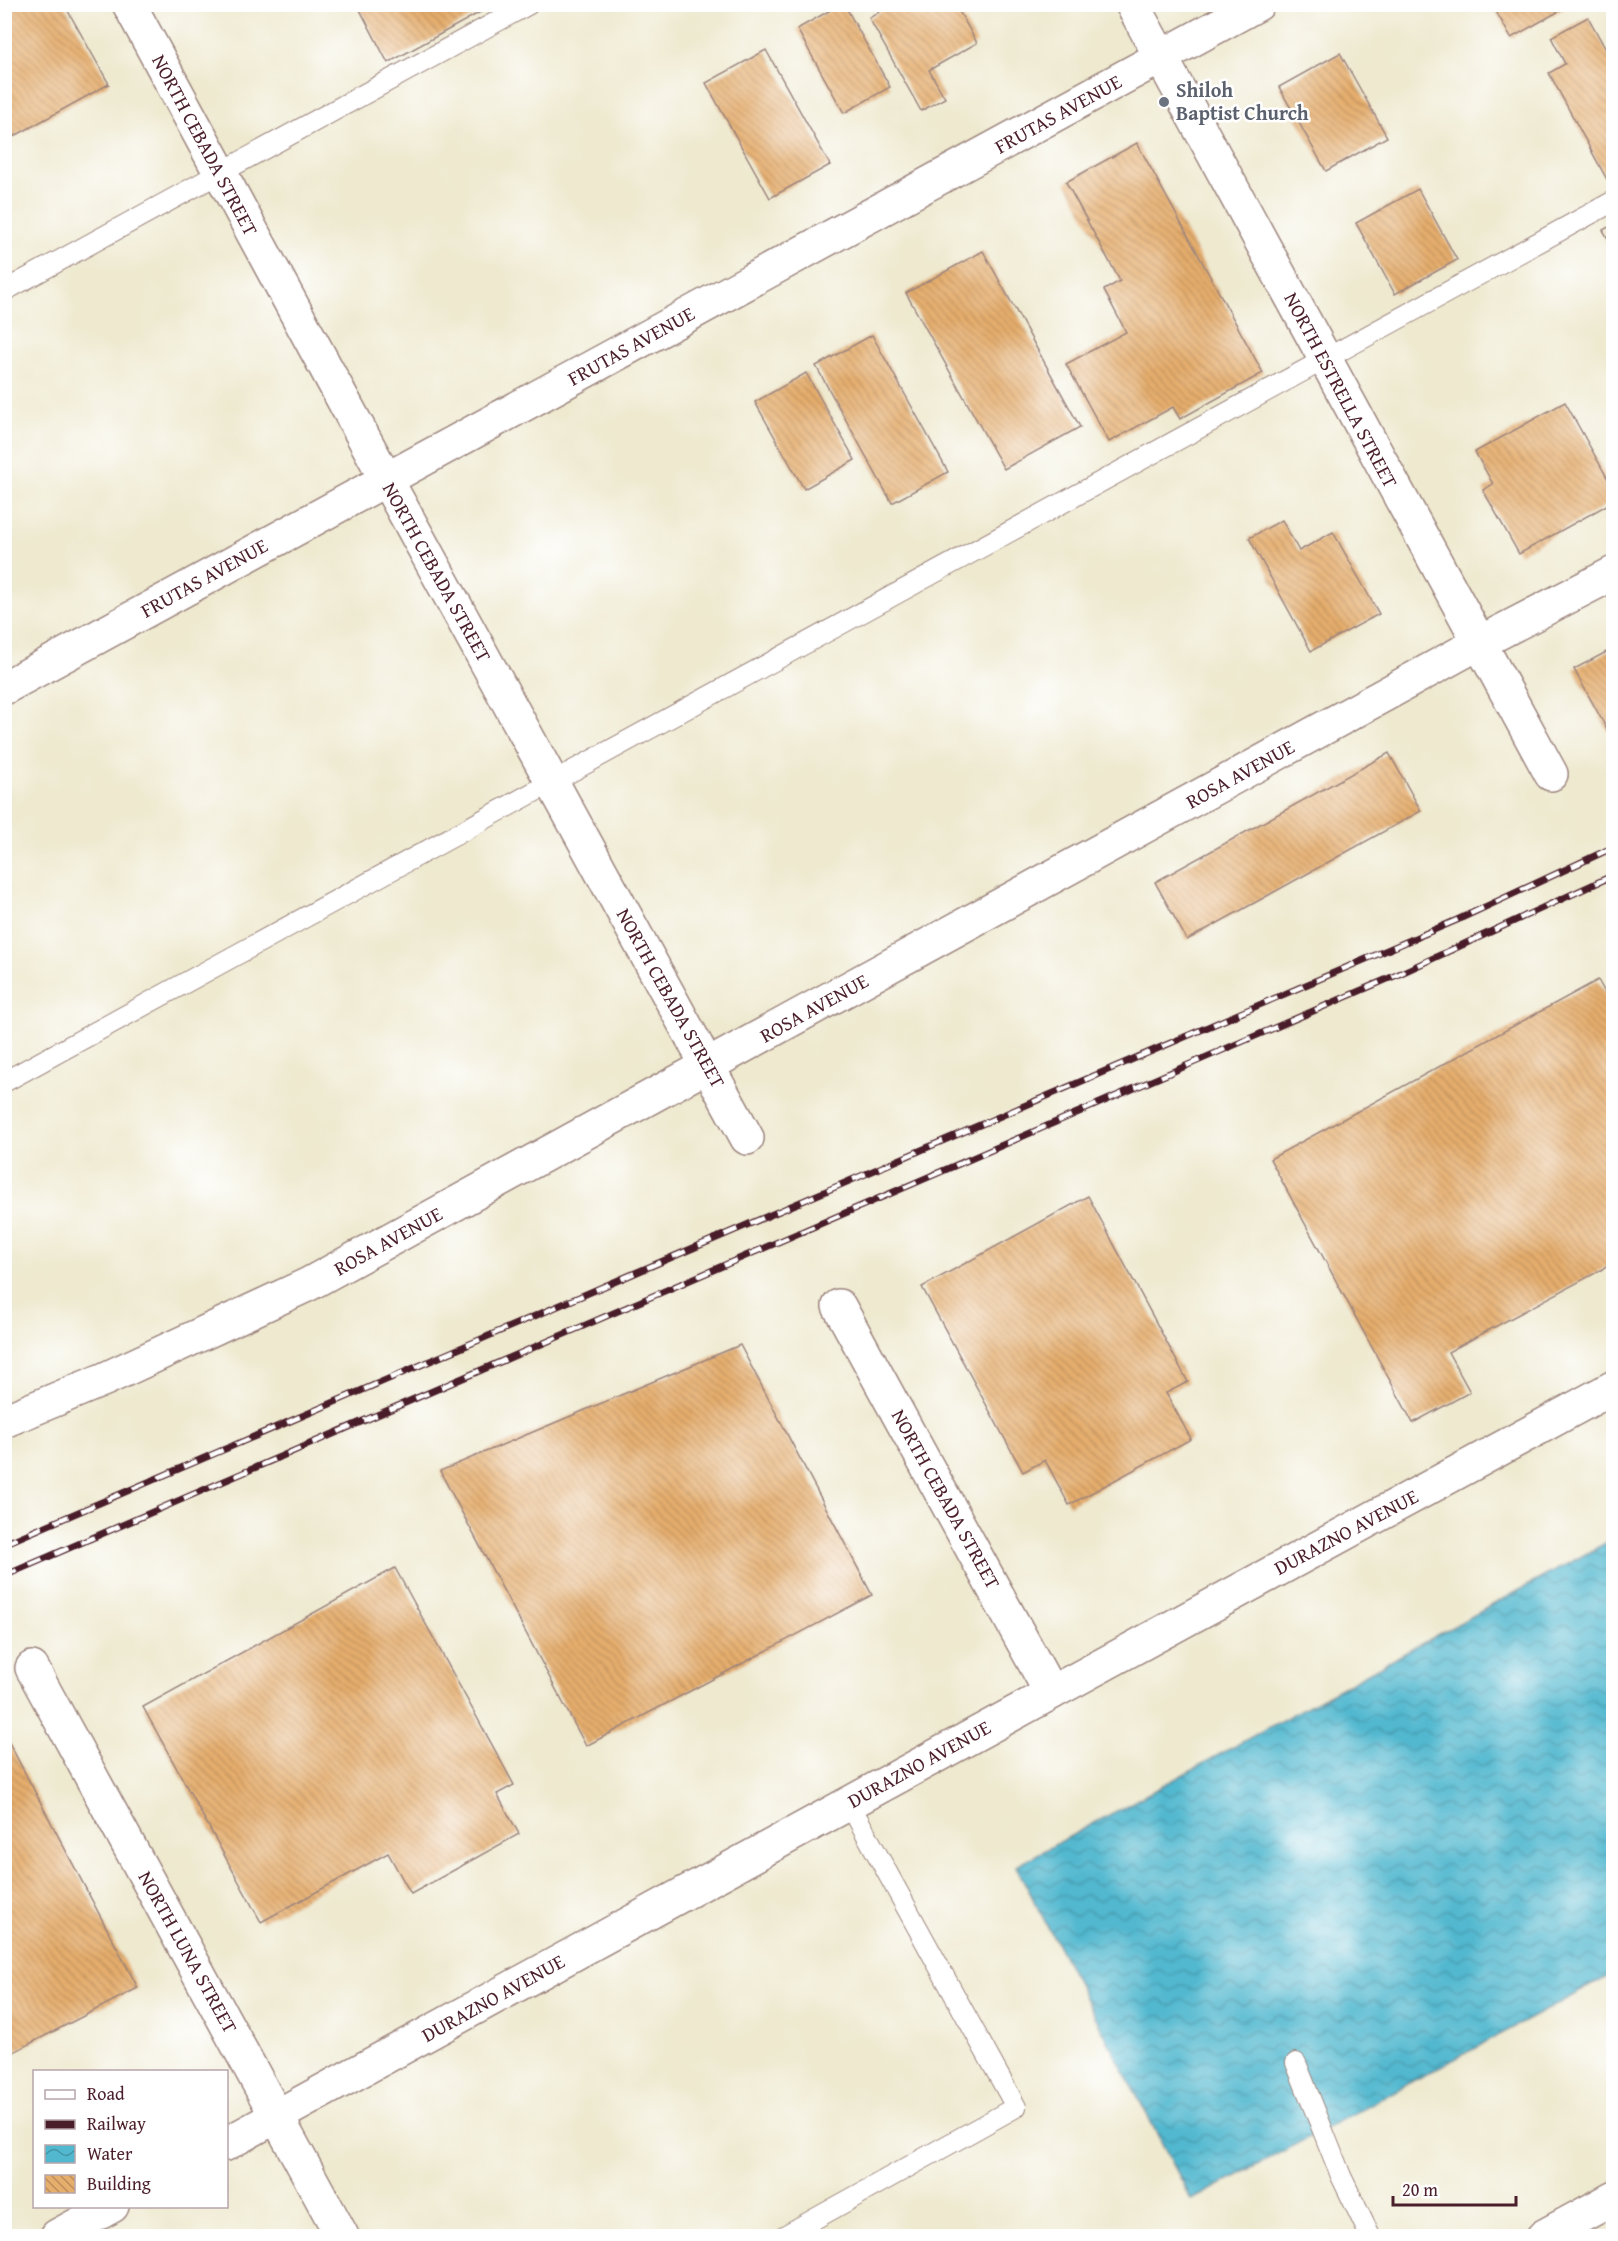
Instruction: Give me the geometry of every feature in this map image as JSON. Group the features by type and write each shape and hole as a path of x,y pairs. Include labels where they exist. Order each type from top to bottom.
{"street":[{"name":"NORTH CEBADA STREET","path":"129,4 747,1138"},
{"name":"NORTH ESTRELLA STREET","path":"1132,4 1551,774"},
{"name":"FRUTAS AVENUE","path":"4,688 1258,4"},
{"name":"ROSA AVENUE","path":"4,1421 105,1379 309,1284 1479,643 1614,573"},
{"name":"NORTH CEBADA STREET","path":"839,1306 1051,1693"},
{"name":"DURAZNO AVENUE","path":"228,2143 1614,1387"},
{"name":"NORTH LUNA STREET","path":"32,1668 342,2236"},
{"path":"1544,2236 1614,2198"},
{"path":"57,2236 108,2208"}],"lane":[{"path":"4,291 529,4"},
{"path":"4,1082 1614,201"},
{"path":"784,2236 1016,2107 849,1803"},
{"path":"1296,2063 1341,2176 1370,2236"}],"water":[{"path":"1613,1539 1613,1974 1192,2200 1016,1866"}],"building":[{"path":"4,4 64,4 109,84 4,142"},
{"path":"357,4 495,4 388,63"},
{"path":"844,4 890,87 844,113 797,29"},
{"path":"893,4 955,4 977,43 929,70 945,98 921,111 869,18"},
{"path":"1492,4 1572,4 1511,38"},
{"path":"1588,17 1614,64 1614,183 1610,185 1549,73 1565,64 1551,37"},
{"path":"766,50 830,165 770,198 706,83"},
{"path":"1340,53 1387,137 1326,171 1279,87"},
{"path":"1137,143 1263,373 1180,419 1173,407 1109,442 1066,364 1126,332 1104,290 1120,281 1066,182"},
{"path":"1418,189 1457,260 1395,294 1356,223"},
{"path":"1614,224 1614,249 1603,230"},
{"path":"983,251 1080,427 1004,469 906,293"},
{"path":"872,335 948,472 892,503 816,366"},
{"path":"806,373 855,460 804,489 755,402"},
{"path":"1565,402 1614,490 1614,501 1519,554 1483,490 1493,484 1475,452"},
{"path":"1282,520 1299,551 1333,532 1379,614 1311,651 1249,538"},
{"path":"1614,648 1614,742 1574,669"},
{"path":"1389,753 1421,811 1187,940 1155,882"},
{"path":"1598,980 1614,1009 1614,1263 1448,1352 1470,1392 1413,1423 1270,1159"},
{"path":"1088,1196 1188,1382 1166,1393 1191,1439 1069,1505 1045,1460 1023,1472 922,1287"},
{"path":"740,1345 872,1595 586,1746 440,1471"},
{"path":"395,1568 514,1785 497,1794 519,1834 411,1894 388,1853 261,1922 143,1707"},
{"path":"4,1733 138,1988 4,2057"}],"railway":[{"path":"4,1544 1457,920 1614,847"},
{"path":"4,1576 1399,974 1614,875"}],"place":[{"name":"Shiloh Baptist Church","path":"1164,102"}]}
